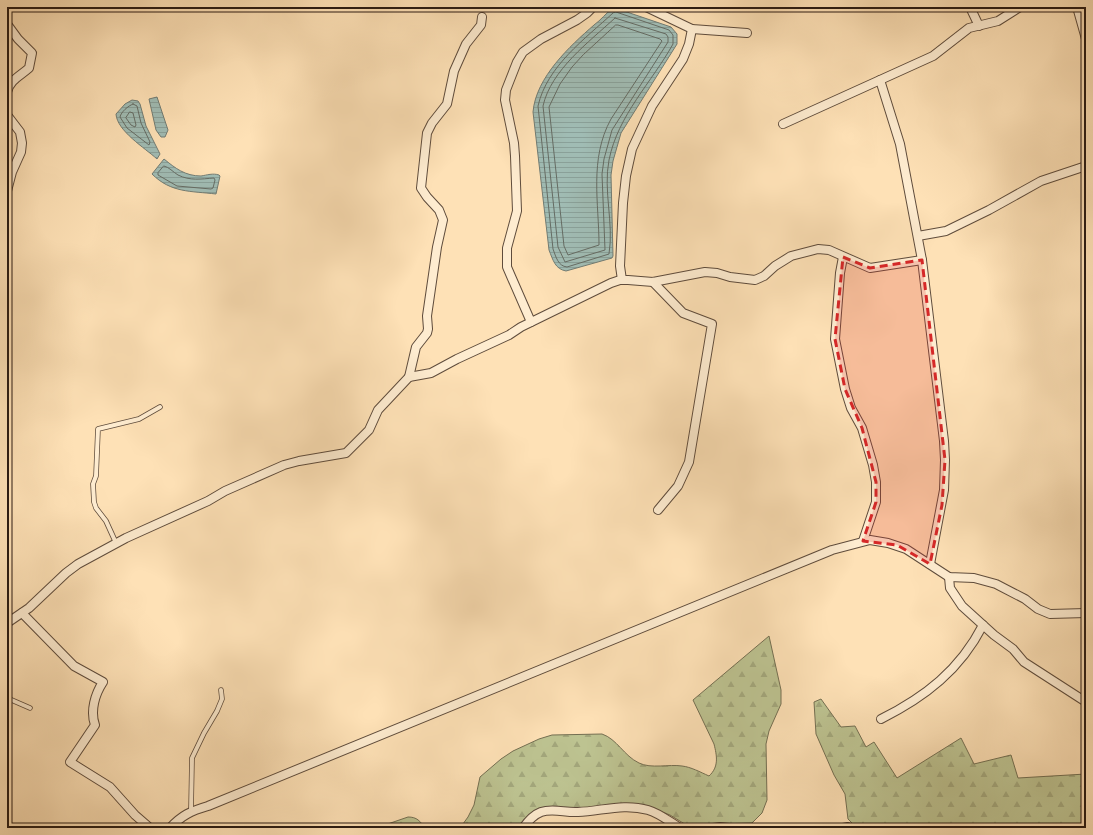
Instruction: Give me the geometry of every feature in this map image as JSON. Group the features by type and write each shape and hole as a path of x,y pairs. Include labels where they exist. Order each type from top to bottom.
{"street":[{"path":"532,322 507,267 507,248 517,211 514,143 505,100 506,90 516,62 523,52 541,39 577,20 593,7"},
{"path":"646,7 692,29 747,33"},
{"path":"970,7 979,26"},
{"path":"783,124 932,56 969,28 998,21 1020,7"},
{"path":"1077,7 1086,39"},
{"path":"7,623 22,613 78,564 116,543 189,508 208,501 224,491 284,465 346,453 369,430 378,410 409,377 416,347 427,333 427,316 437,246 443,220 439,210 427,197 422,188 427,133 447,104 454,71 466,44 481,25 482,17"},
{"path":"7,24 18,39 32,53 29,68 12,81 7,92"},
{"path":"622,280 620,266 623,203 626,176 632,149 652,106 683,60 689,44 692,29"},
{"path":"880,80 900,144 918,236 942,422 945,460 942,505 930,564"},
{"path":"7,115 20,132 22,143 21,152 12,172 7,191"},
{"path":"918,236 946,231 989,210 1041,181 1086,166"},
{"path":"409,377 431,373 611,283 622,280 654,282 705,272 755,280 764,276 781,262 798,253 818,249 826,249 870,268 922,260"},
{"path":"843,257 840,273 835,339 845,389 851,408 862,428 873,465 876,482 876,502 863,541"},
{"path":"654,282 683,312 712,324 689,462 678,486 658,510"},
{"path":"170,828 177,820 191,811 208,806 832,550 863,541 879,541 897,545 906,549 949,577 974,578 996,584 1025,599 1038,609 1050,614 1086,613"},
{"path":"949,577 950,588 962,606 1013,650 1028,666 1086,702"},
{"path":"22,613 74,666 103,682 97,691 93,710 92,717 95,725 70,762 110,788 135,815 150,828"},
{"path":"881,719 898,711 944,678 968,651 983,625"},
{"path":"523,828 529,819 544,811 577,812 628,807 652,811 680,828"},
{"path":"713,828 730,828"}],"lane":[{"path":"116,543 106,521 96,508 94,502 93,484 96,476 98,429 139,419 160,407"},
{"path":"191,811 192,758 222,699 221,690"},
{"path":"7,698 30,708"}],"highlighted area":[{"path":"843,257 870,268 922,260 945,460 942,505 930,564 897,545 863,541 876,502 876,482 862,428 845,389 835,339"}],"green space":[{"path":"769,636 781,690 781,704 769,731 766,744 767,800 762,813 752,823 718,824 704,828 693,828 670,815 650,807 544,808 530,815 520,828 460,828 474,805 480,777 513,751 539,739 552,735 602,734 612,740 634,760 644,765 685,767 709,776 716,765 715,748 693,700"},
{"path":"821,699 841,727 855,726 866,747 874,742 897,778 961,738 974,764 1011,755 1018,778 1086,774 1086,828 857,828 848,819 845,794 834,775 816,734 814,702"},
{"path":"408,817 418,820 425,828 376,828"}],"water":[{"path":"613,8 671,27 677,34 677,44 621,133 613,161 611,175 613,256 612,258 566,271 557,266 553,261 549,250 533,112 535,99 547,75 556,63"},
{"path":"157,97 168,130 165,137 161,137 156,130 149,99"},
{"path":"132,100 138,101 140,104 146,126 160,154 157,159 126,133 118,120 116,114 125,104"},
{"path":"164,159 176,168 190,175 219,175 216,194 182,190 166,185 152,174"}]}
